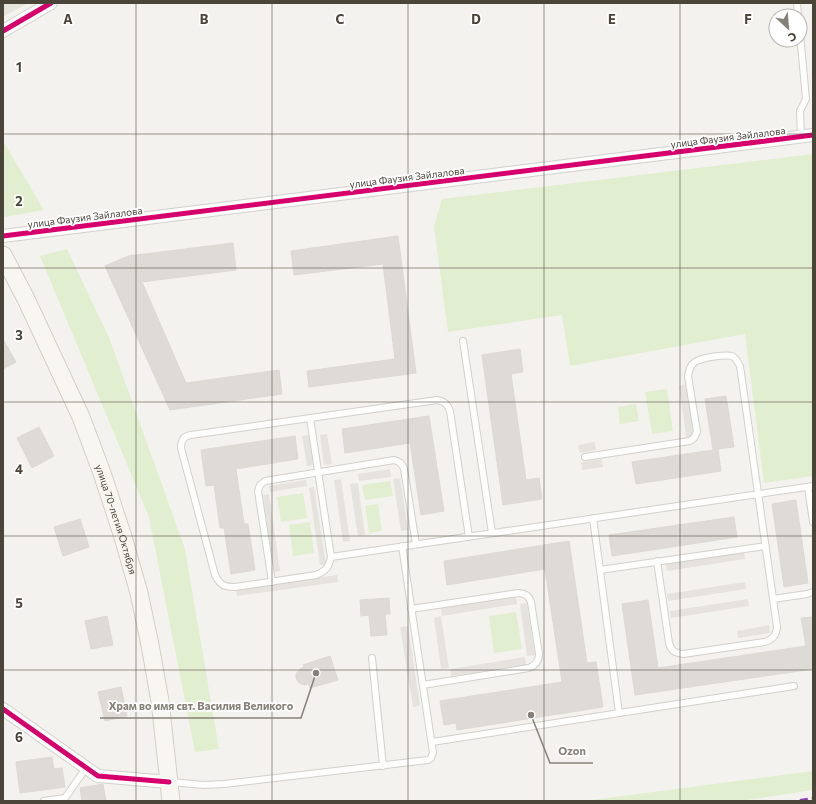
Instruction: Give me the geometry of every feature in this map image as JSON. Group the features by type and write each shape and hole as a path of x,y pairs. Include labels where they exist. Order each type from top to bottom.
{"main road":[{"name":"улица 70-летия Октября","path":"3,255 26,299 81,417 102,473 122,537 139,593 150,645 160,701 171,801"}],"street":[{"path":"3,31 51,3"},
{"name":"улица Фаузия Зайлалова","path":"3,236 807,136"},
{"path":"3,709 98,776 169,782"}],"lane":[{"path":"801,48 806,99 800,111 807,136"},
{"path":"463,341 492,533"},
{"path":"585,457 690,441 694,438 696,432 688,376 691,366 694,362 700,360 726,356 732,356 738,361 740,366 777,627 774,637 765,642 683,654 673,651 669,643 657,561"},
{"path":"310,418 331,557 328,568 316,575 272,582 235,587 227,587 222,584 218,581 215,575 181,448 184,437 191,434 437,400 444,402 449,407 450,411 469,537"},
{"path":"272,582 258,491 258,488 264,481 394,460 400,462 404,469 416,544"},
{"path":"331,557 810,487 813,522"},
{"path":"593,518 619,713"},
{"path":"169,782 204,785 224,784 428,760 433,756 434,753 402,546"},
{"path":"600,570 766,546"},
{"path":"773,599 813,592"},
{"path":"411,610 518,593 523,593 531,602 539,654 538,661 534,666 530,668 423,684"},
{"path":"372,658 383,766"},
{"path":"432,742 794,686"},
{"path":"44,801 66,799 86,768"}],"shaded area":[{"path":"3,3 28,3 3,17"},
{"path":"686,384 694,436 686,437 679,386"},
{"path":"327,434 332,464 324,465 320,435"},
{"path":"310,435 314,465 307,466 302,436"},
{"path":"595,442 596,450 580,453 578,445"},
{"path":"602,459 603,467 582,470 581,462"},
{"path":"390,469 391,477 359,481 358,474"},
{"path":"400,478 408,530 401,531 393,479"},
{"path":"341,479 350,541 343,542 334,480"},
{"path":"306,480 307,486 270,492 269,486"},
{"path":"358,483 365,535 358,536 350,484"},
{"path":"314,487 326,564 320,565 309,488"},
{"path":"269,494 280,571 274,572 263,495"},
{"path":"744,552 745,559 667,571 666,564"},
{"path":"337,575 338,582 237,596 236,589"},
{"path":"745,582 746,589 668,601 667,594"},
{"path":"516,597 517,604 442,616 441,608"},
{"path":"748,599 749,606 671,618 670,611"},
{"path":"527,603 535,655 527,656 520,604"},
{"path":"441,616 449,668 441,669 434,618"},
{"path":"769,625 770,633 738,638 737,631"},
{"path":"408,626 420,706 413,707 400,627"},
{"path":"525,657 526,665 451,676 450,669"}],"green space":[{"path":"3,141 44,210 5,217 3,214"},
{"path":"813,154 813,476 764,483 745,334 570,366 562,315 448,332 434,226 442,199"},
{"path":"67,249 110,340 185,549 219,749 195,752 149,517 40,256"},
{"path":"667,389 673,431 652,434 645,392"},
{"path":"636,404 639,421 620,424 618,407"},
{"path":"390,481 393,496 365,500 362,485"},
{"path":"303,493 307,518 281,522 277,497"},
{"path":"378,504 382,531 369,533 365,506"},
{"path":"310,522 314,553 293,556 289,525"},
{"path":"516,612 522,649 494,653 489,616"},
{"path":"813,771 813,790 740,801 584,801"}],"building":[{"path":"398,236 416,373 309,387 307,371 395,359 383,264 294,275 291,251"},
{"path":"233,243 236,270 142,282 186,383 279,370 282,394 170,410 105,266 128,256"},
{"path":"3,339 16,362 3,369"},
{"path":"520,349 523,372 511,374 526,480 539,478 542,499 503,505 482,355"},
{"path":"726,396 734,447 718,449 721,471 636,484 632,462 713,450 705,399"},
{"path":"429,416 444,511 421,515 410,443 345,453 342,429"},
{"path":"39,427 54,456 32,468 17,438"},
{"path":"295,436 298,459 236,469 244,524 248,524 255,570 231,574 224,528 220,528 214,485 206,486 201,450"},
{"path":"796,500 808,583 784,587 772,504"},
{"path":"734,517 737,537 612,556 609,535"},
{"path":"80,519 89,547 63,556 54,527"},
{"path":"569,541 587,663 596,662 603,707 457,730 456,723 444,725 440,701 562,682 545,569 447,585 444,561"},
{"path":"389,598 390,614 385,614 387,635 371,636 369,615 361,616 360,600"},
{"path":"648,600 658,668 806,646 801,618 813,617 813,669 635,695 622,604"},
{"path":"107,616 113,645 91,649 85,621"},
{"path":"330,656 338,680 310,688 309,684 305,685 299,683 296,674 304,667 303,665"},
{"path":"121,687 127,716 105,721 98,692"},
{"path":"52,757 54,769 62,768 65,787 20,793 16,762"},
{"path":"103,784 106,801 82,801 80,788"}],"marked path":[{"path":"800,801 813,799"}],"cycle path":[{"path":"3,31 51,3"},
{"path":"3,236 813,135"},
{"path":"3,709 98,776 169,782"}],"place":[{"name":"Храм во имя свт. Василия Великого","path":"316,673"},
{"name":"Ozon","path":"531,715"}]}
